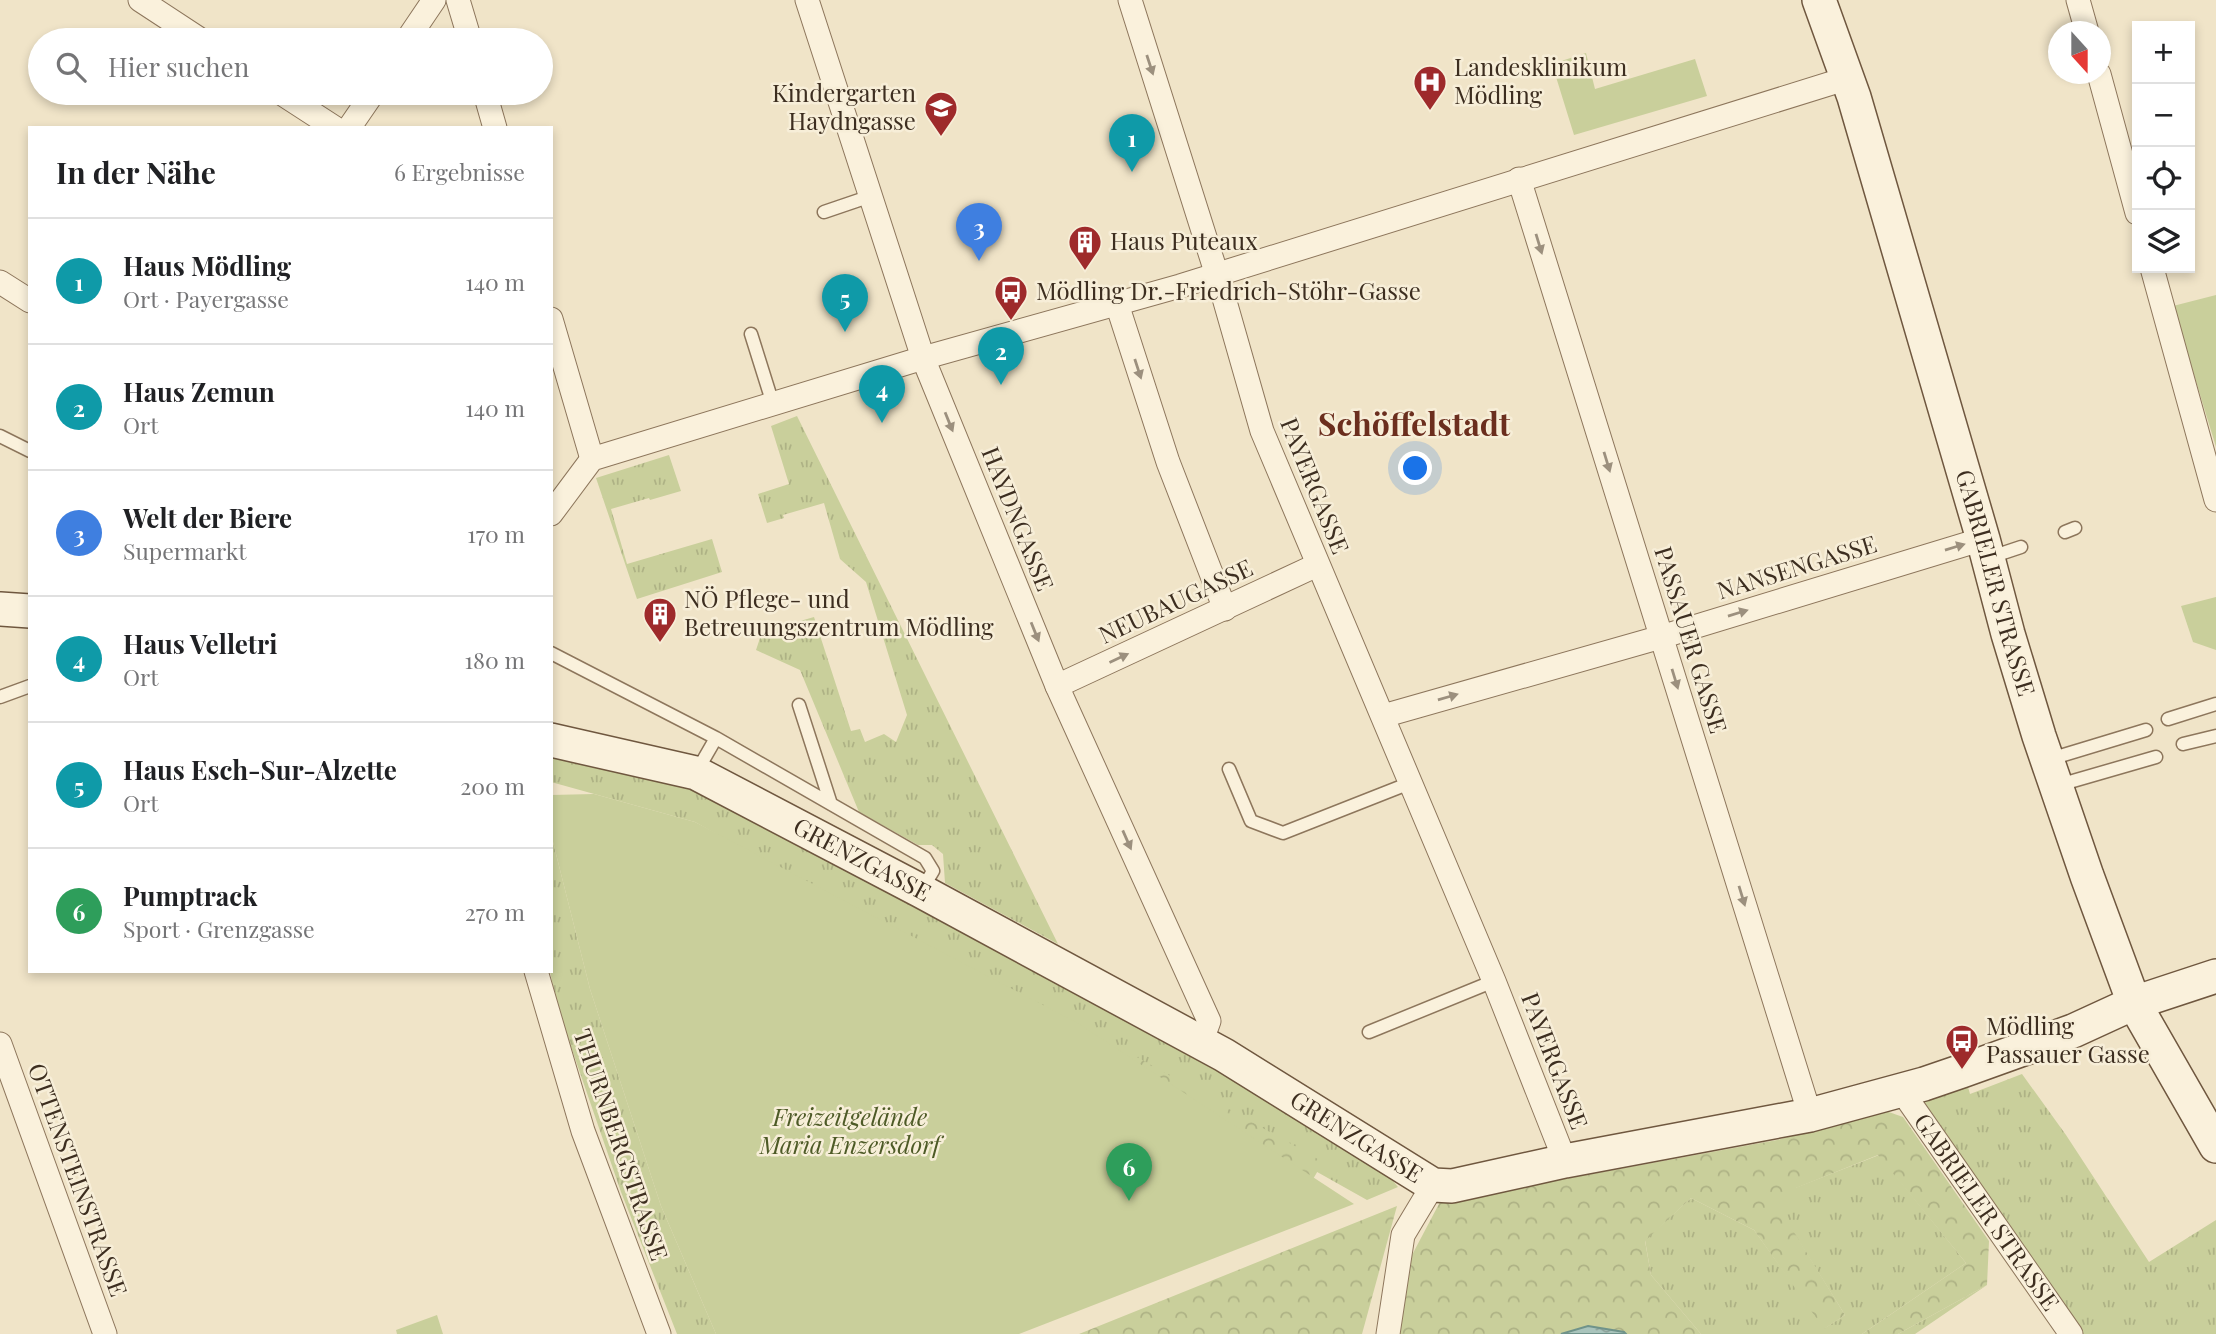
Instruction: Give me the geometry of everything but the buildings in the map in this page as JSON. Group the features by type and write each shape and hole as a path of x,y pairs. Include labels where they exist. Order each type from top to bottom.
{"street":[{"path":"139,0 182,28"},
{"path":"415,28 434,0"},
{"path":"458,0 466,28"},
{"name":"HAYDNGASSE","path":"807,0 923,358 1057,686 1209,1021 1201,1043"},
{"name":"PAYERGASSE","path":"1130,0 1262,431 1494,981 1565,1161"},
{"name":"GABRIELER STRASSE","path":"1819,0 1848,78 2008,634 2051,773 2134,1003 2216,1146"},
{"path":"2078,0 2084,21"},
{"path":"553,511 592,459 923,358 1216,274 1848,78"},
{"path":"2102,84 2136,210"},
{"path":"300,105 332,126"},
{"path":"350,126 365,105"},
{"path":"488,105 494,126"},
{"name":"PASSAUER GASSE","path":"1519,179 1810,1115"},
{"path":"2153,273 2216,500"},
{"path":"0,282 28,300"},
{"path":"1117,304 1168,462 1225,609"},
{"path":"553,326 592,459"},
{"name":"NANSENGASSE","path":"1383,716 1661,636 1985,549"},
{"name":"NEUBAUGASSE","path":"1057,686 1317,565"},
{"path":"0,608 28,611"},
{"name":"GRENZGASSE","path":"553,740 696,773 1201,1043 1433,1185 1451,1186 1565,1161 1810,1115 1901,1090 2073,1031 2134,1003 2216,976"},
{"name":"THURNBERGSTRASSE","path":"537,973 583,1131 659,1334"},
{"name":"OTTENSTEINSTRASSE","path":"0,1044 105,1334"},
{"name":"GABRIELER STRASSE","path":"1901,1090 2071,1334"},
{"path":"1388,1334 1403,1235 1433,1185"}],"lane":[{"path":"824,212 870,196"},
{"path":"751,334 773,404"},
{"path":"0,436 28,451"},
{"path":"1985,549 2021,547"},
{"path":"553,654 716,738 925,858 933,871 921,891"},
{"path":"0,697 28,687"},
{"path":"2168,719 2216,704"},
{"path":"799,705 831,804"},
{"path":"2051,773 2146,730"},
{"path":"2183,744 2216,736"},
{"path":"696,773 716,738"},
{"path":"2051,773 2156,757"},
{"path":"1229,769 1251,821 1283,833 1410,783"},
{"name":"PAYERGASSE","path":"1369,1032 1494,981"}],"green space":[{"path":"1586,53 1595,89 1695,59 1707,96 1574,135 1552,64"},
{"path":"2216,295 2216,447 2173,306"},
{"path":"797,416 1058,944 945,883 943,854 932,845 918,845 859,812 800,670 756,650 762,632 814,617 851,731 860,729 865,742 884,734 896,742 907,715 866,582 840,559 824,503 783,515 784,518 767,523 758,494 789,484 771,426"},
{"path":"669,455 681,491 611,509 627,564 712,539 722,572 637,599 596,478"},
{"path":"2216,597 2216,650 2193,642 2181,606"},
{"path":"553,750 704,787 1369,1152 1398,1187 1367,1200 695,822 553,783"},
{"name":"Freizeitgelände Maria Enzersdorf","path":"594,794 695,822 1079,1024 1354,1204 1019,1334 716,1334 661,1206 590,989 553,842 553,795"},
{"path":"553,842 590,989 661,1206 716,1334 677,1334 621,1192 557,1006 550,973 553,973"},
{"path":"1135,1056 1323,1162 1309,1186 1106,1071"},
{"path":"2022,1074 2066,1135 2149,1262 2216,1220 2216,1334 2083,1334 1923,1105 1938,1089 1968,1087 1970,1094"},
{"path":"1883,1110 1903,1117 1989,1241 1987,1285 1898,1334 1862,1334 1966,1263 1878,1155 1796,1188 1778,1206 1845,1315 1824,1329 1754,1230 1691,1198 1645,1241 1651,1275 1701,1334 1626,1334 1588,1326 1561,1334 1399,1334 1412,1255 1440,1202 1777,1140"},
{"path":"1879,1155 1966,1263 1862,1334 1701,1334 1651,1275 1645,1240 1691,1198 1754,1230 1825,1328 1845,1315 1777,1206 1795,1188"},
{"path":"1397,1206 1362,1334 1079,1334"},
{"path":"1987,1285 1915,1334 1898,1334"},
{"path":"437,1315 443,1334 397,1334 396,1330"}],"water":[{"path":"1588,1326 1624,1332 1626,1334 1561,1334"}],"place":[{"name":"Landesklinikum Mödling","path":"1430,112"},
{"name":"Kindergarten Haydngasse","path":"941,138"},
{"name":"Haus Mödling","path":"1132,172"},
{"name":"Welt der Biere","path":"979,261"},
{"name":"Haus Puteaux","path":"1085,272"},
{"name":"Mödling Dr.-Friedrich-Stöhr-Gasse","path":"1011,322"},
{"name":"Haus Esch-Sur-Alzette","path":"845,332"},
{"name":"Haus Zemun","path":"1001,385"},
{"name":"Haus Velletri","path":"882,423"},
{"name":"NÖ Pflege- und Betreuungszentrum Mödling","path":"660,644"},
{"name":"Mödling Passauer Gasse","path":"1962,1071"},
{"name":"Pumptrack","path":"1129,1201"}],"district":[{"name":"Schöffelstadt","path":"1414,425"}]}
